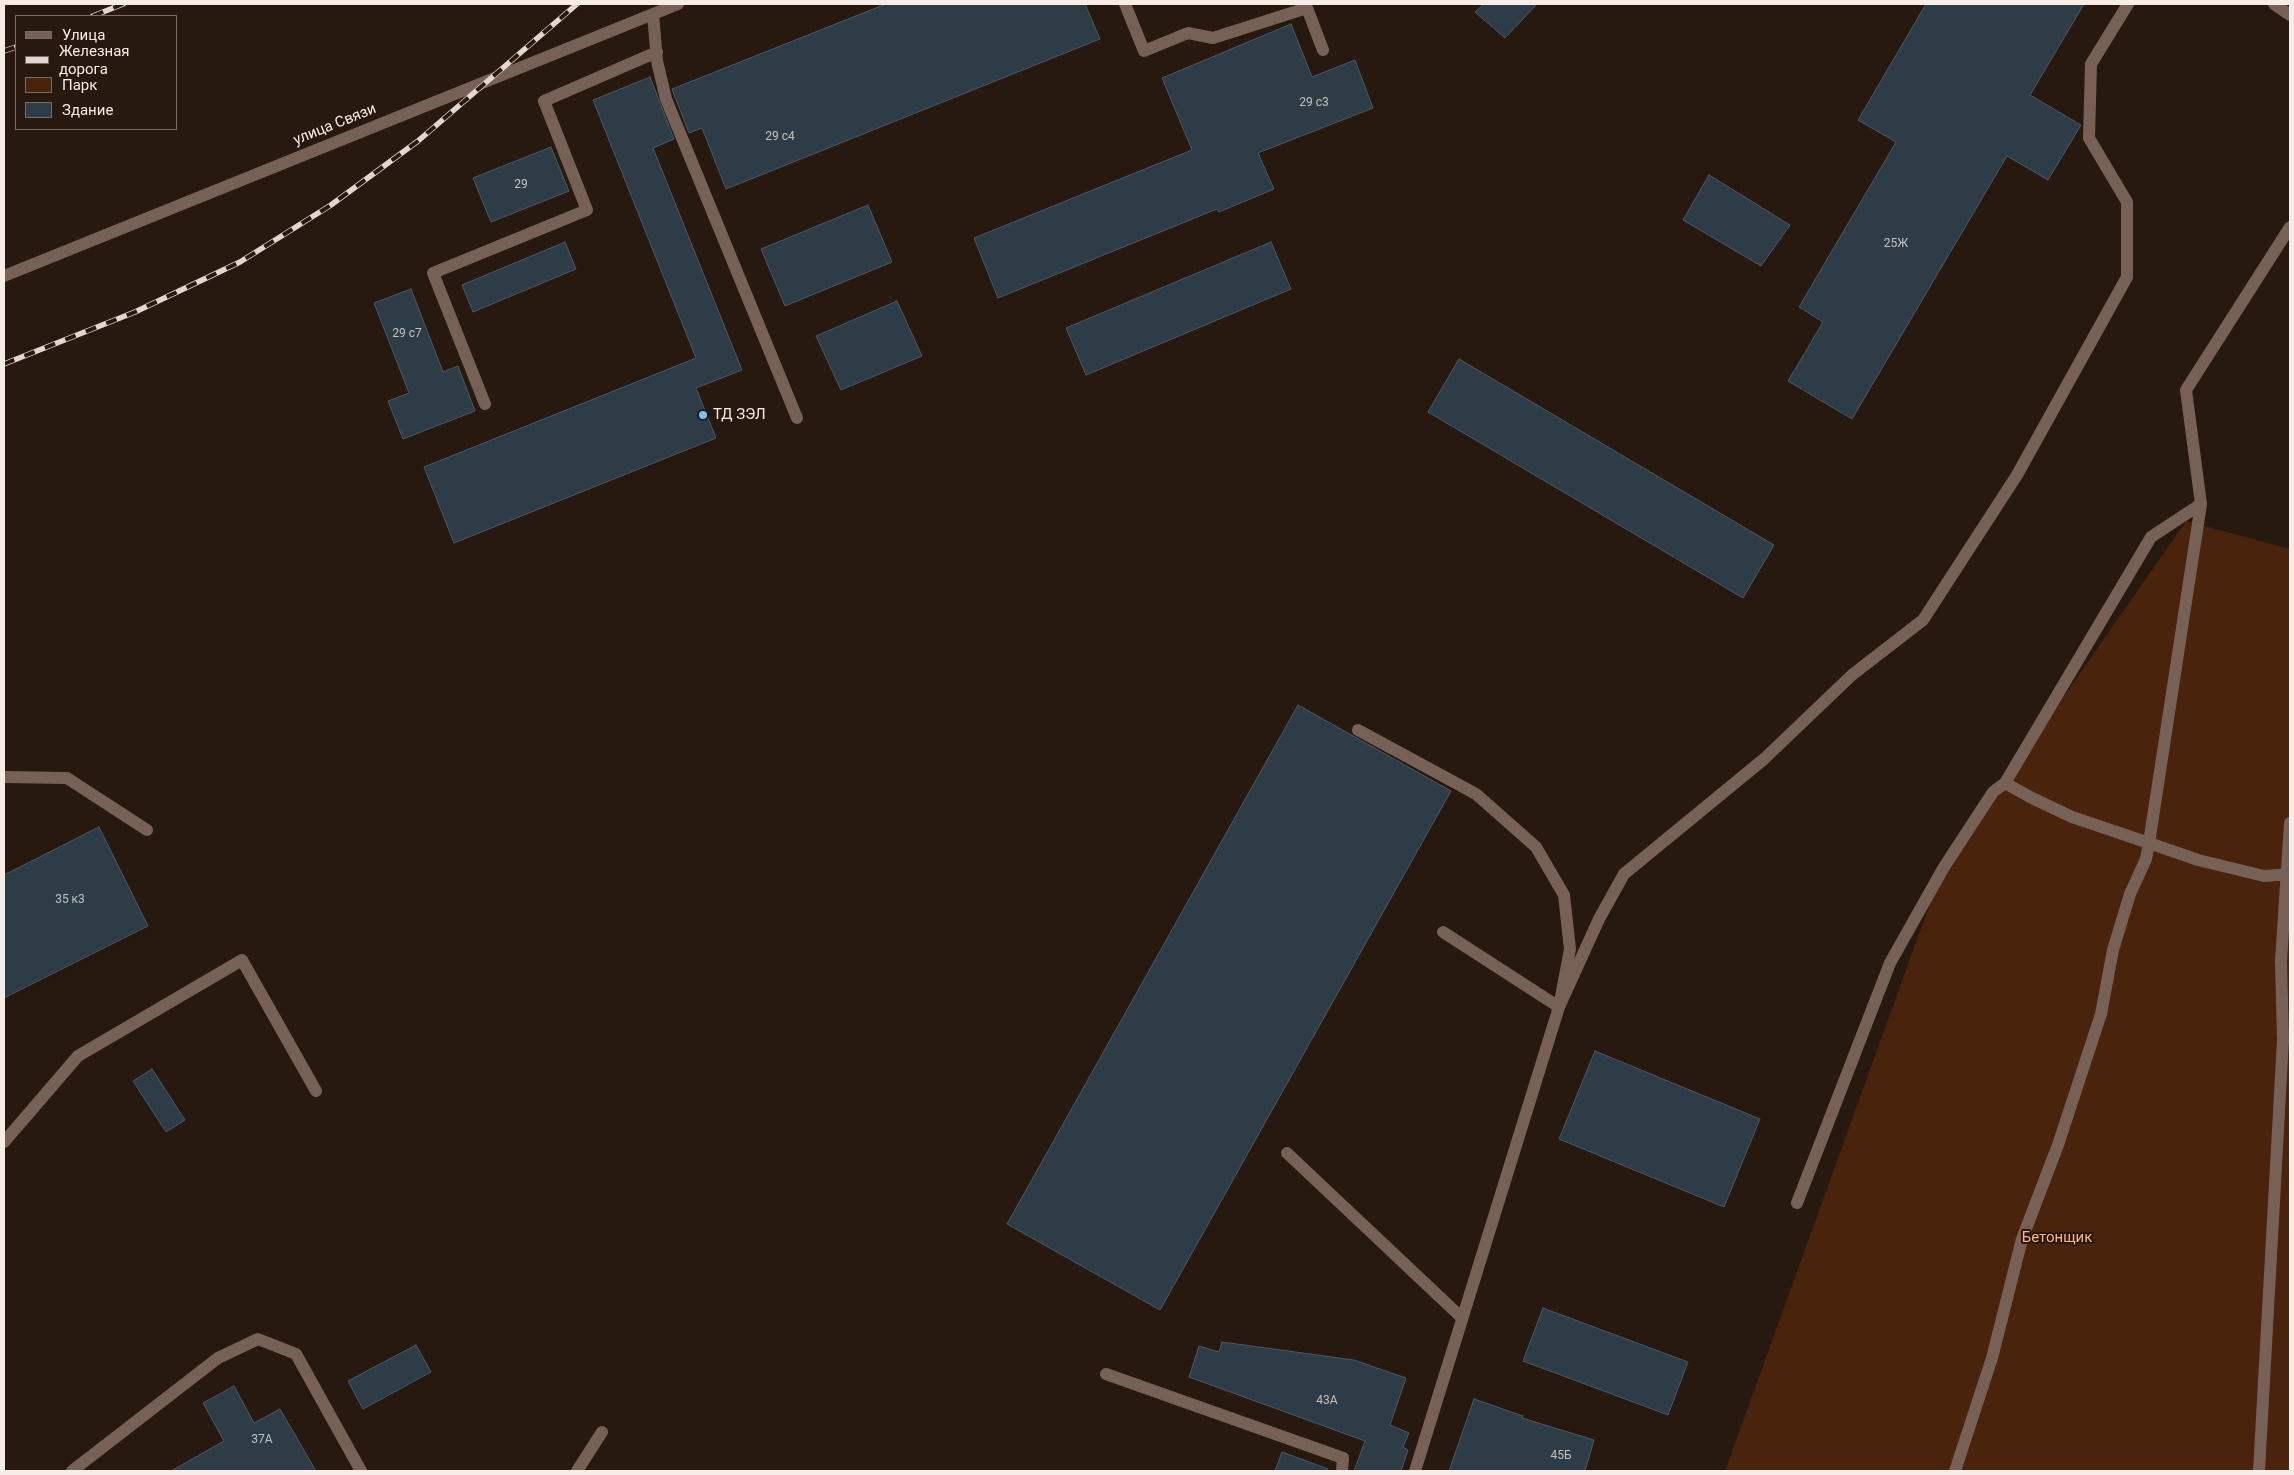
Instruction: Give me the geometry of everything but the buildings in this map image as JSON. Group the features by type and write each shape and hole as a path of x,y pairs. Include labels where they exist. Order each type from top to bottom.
{"street":[{"name":"улица Связи","path":"4,276 678,4"},
{"path":"1125,4 1144,51 1188,33 1213,38 1307,8 1323,50"},
{"path":"1559,1007 1599,919 1624,874 1764,760 1852,675 1923,620 2017,475 2127,277 2127,202 2089,138 2091,64 2128,4"},
{"path":"2274,4 2290,16"},
{"path":"653,14 657,52 666,99 798,418"},
{"path":"485,404 433,273 587,210 544,101 657,52"},
{"path":"1955,1471 1992,1358 2022,1239 2058,1144 2101,1014 2113,950 2130,894 2146,859 2201,504 2186,390 2290,227"},
{"path":"1797,1203 1890,963 1944,867 1993,792 2005,783 2152,537 2201,504"},
{"path":"1358,730 1476,794 1536,847 1564,895 1570,949 1559,1007 1415,1471"},
{"path":"4,777 67,778 148,830"},
{"path":"2005,783 2072,817 2198,860 2264,876 2288,874"},
{"path":"2259,1471 2283,1040 2281,961 2290,823"},
{"path":"1444,932 1559,1007"},
{"path":"4,1142 78,1056 242,960 316,1091"},
{"path":"4,1122 18,1126"},
{"path":"1287,1153 1462,1317"},
{"path":"72,1471 218,1358 258,1339 296,1354 361,1471"},
{"path":"1106,1374 1343,1458 1342,1471"},
{"path":"577,1471 602,1432"}],"green space":[{"name":"Бетонщик","path":"2186,521 2290,549 2290,1471 1725,1471 1941,873"}],"railway":[{"path":"96,15 123,4"},
{"path":"4,364 135,312 240,262 331,205 418,141 577,4"},
{"path":"4,51 15,47"}],"place":[{"name":"ТД ЗЭЛ","path":"703,415"}]}
